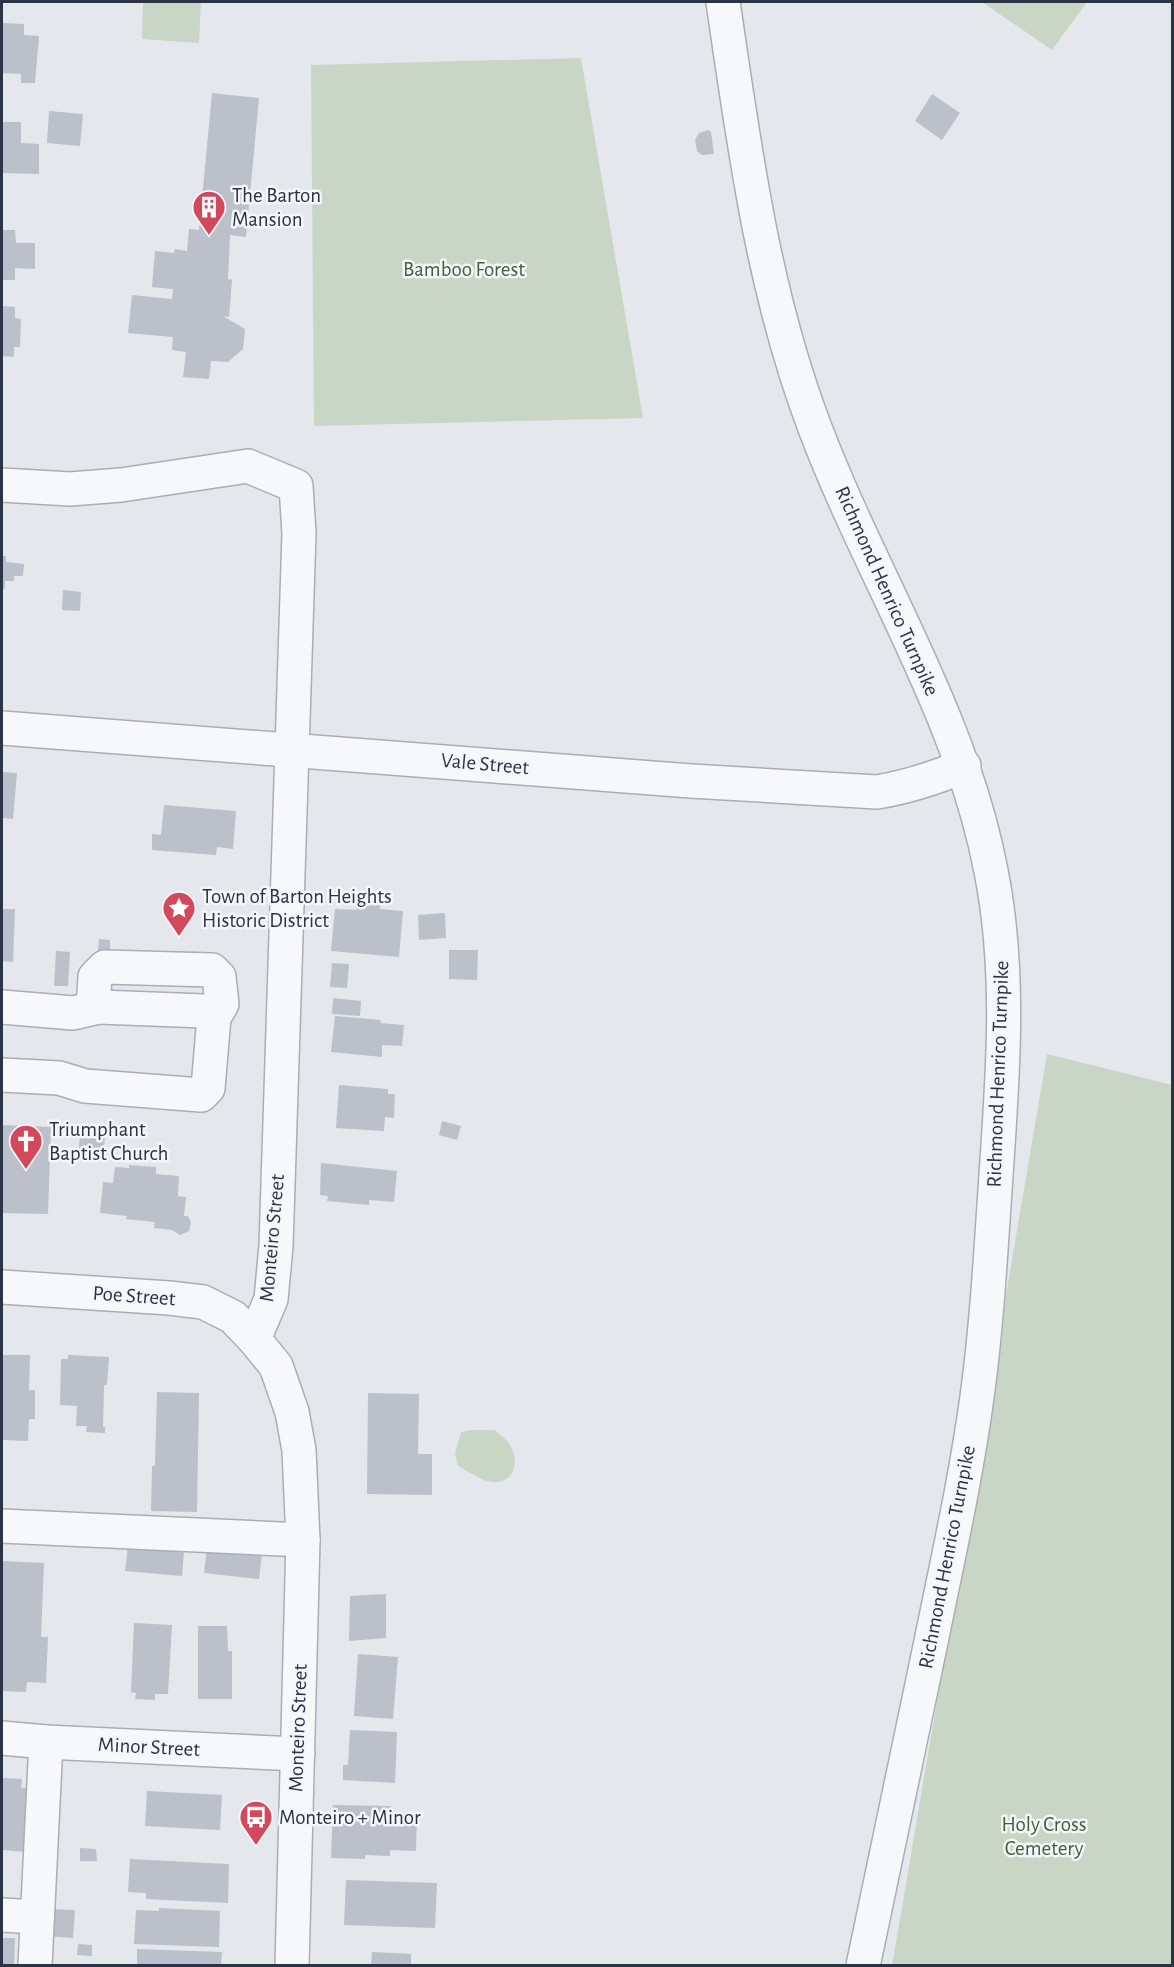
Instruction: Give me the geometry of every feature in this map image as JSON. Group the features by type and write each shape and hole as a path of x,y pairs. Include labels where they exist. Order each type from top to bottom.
{"street":[{"name":"Richmond Henrico Turnpike","path":"723,2 760,226 777,310 792,364 817,435 928,680 964,766 991,870 1002,951 1004,1020 1000,1109 990,1276 977,1399 956,1521 863,1965"},
{"name":"Monteiro Street","path":"2,485 70,489 121,485 248,466 296,486 299,533 276,1246 271,1299 254,1339 276,1366 292,1412 299,1450 303,1540 292,1965"},
{"name":"Vale Street","path":"2,728 691,781 877,792 922,782 964,766"},
{"path":"2,1007 83,1011 95,977 105,967 212,970 219,977 222,1004 214,1017 208,1088 201,1095 85,1086 59,1078 2,1075"},
{"name":"Poe Street","path":"2,1287 203,1302 232,1317 254,1339"},
{"path":"2,1526 303,1540"},
{"name":"Minor Street","path":"2,1738 298,1754"},
{"path":"35,1965 46,1742"},
{"path":"2,1915 37,1917"}],"green space":[{"path":"143,2 201,2 199,43 142,39"},
{"path":"982,2 1087,2 1052,50"},
{"name":"Bamboo Forest","path":"581,58 643,418 314,426 311,65"},
{"name":"Holy Cross Cemetery","path":"1047,1054 1172,1085 1172,1965 892,1966"},
{"path":"495,1430 510,1444 515,1460 513,1472 505,1480 488,1481 458,1466 455,1453 461,1432"}],"building":[{"path":"2,23 24,24 24,35 39,36 35,83 21,83 21,74 2,73"},
{"name":"The Barton Mansion","path":"212,93 259,98 246,237 230,235 228,279 232,280 229,317 223,316 245,329 243,349 228,362 211,361 209,379 183,377 186,352 172,350 173,337 128,333 132,295 172,299 173,289 152,287 155,251 174,253 175,249 187,251 189,229 199,230"},
{"path":"932,94 960,113 942,140 915,121"},
{"path":"49,111 83,114 80,146 47,143"},
{"path":"2,122 21,122 21,143 39,144 39,174 2,173"},
{"path":"709,130 714,154 702,155 697,151 695,140 699,133"},
{"path":"2,230 15,230 16,243 35,243 35,269 15,268 15,280 2,280"},
{"path":"2,306 15,307 15,318 21,319 20,347 14,347 14,357 2,356"},
{"path":"2,556 6,556 6,562 24,564 23,576 14,576 14,581 5,581 5,589 2,589"},
{"path":"63,590 81,592 80,611 62,610"},
{"path":"2,772 17,773 13,819 2,818"},
{"path":"164,805 236,811 233,849 217,847 216,855 152,850 152,834 161,835"},
{"path":"357,903 380,905 380,909 403,911 399,957 331,951 335,909 356,910"},
{"path":"2,909 15,909 13,962 2,961"},
{"path":"445,913 446,938 419,940 418,915"},
{"path":"99,939 110,940 110,952 98,951"},
{"path":"449,950 478,950 477,980 449,979"},
{"path":"56,951 70,952 68,986 54,986"},
{"path":"332,963 349,964 347,988 330,987"},
{"path":"333,998 361,1001 360,1016 332,1014"},
{"path":"335,1016 381,1020 380,1023 404,1025 402,1046 382,1045 382,1057 331,1052"},
{"path":"339,1085 388,1089 388,1094 395,1094 394,1118 385,1117 384,1131 336,1128"},
{"path":"442,1121 461,1126 457,1140 439,1135"},
{"name":"Triumphant Baptist Church","path":"2,1125 51,1127 48,1214 2,1213"},
{"path":"80,1133 105,1135 103,1161 78,1160"},
{"path":"321,1163 397,1171 394,1202 369,1200 369,1205 327,1201 328,1196 320,1195"},
{"path":"129,1165 156,1167 156,1174 179,1176 178,1196 186,1197 184,1216 188,1216 191,1222 189,1231 180,1235 172,1230 154,1228 155,1222 100,1213 103,1182 113,1183 115,1167 129,1168"},
{"path":"2,1355 30,1355 29,1390 35,1390 35,1419 29,1419 28,1441 2,1440"},
{"path":"68,1355 109,1357 107,1385 104,1385 103,1427 105,1427 105,1433 86,1432 87,1426 76,1426 77,1406 60,1405 61,1359 68,1359"},
{"path":"157,1392 199,1393 197,1512 151,1511"},
{"path":"368,1393 419,1394 418,1454 432,1454 432,1495 367,1494"},
{"path":"128,1546 184,1551 182,1576 125,1571"},
{"path":"207,1548 262,1554 259,1579 204,1573"},
{"path":"2,1561 44,1563 41,1637 48,1637 46,1683 27,1682 26,1692 2,1691"},
{"path":"386,1594 386,1638 349,1641 350,1596"},
{"path":"134,1623 172,1625 168,1694 155,1694 155,1700 135,1699 136,1693 131,1692"},
{"path":"198,1626 227,1626 228,1651 232,1651 232,1699 198,1699"},
{"path":"358,1654 398,1657 393,1719 354,1716"},
{"path":"350,1730 397,1732 395,1783 343,1780 343,1765 348,1765"},
{"path":"2,1778 22,1779 21,1788 30,1788 26,1852 2,1850"},
{"path":"147,1791 222,1795 220,1830 145,1826"},
{"path":"333,1805 391,1806 391,1813 417,1814 416,1851 390,1850 390,1856 365,1855 365,1859 331,1858"},
{"path":"80,1848 96,1849 97,1861 80,1861"},
{"path":"130,1859 229,1864 228,1903 146,1899 146,1893 128,1892"},
{"path":"346,1880 437,1883 435,1928 344,1925"},
{"path":"159,1908 220,1911 219,1947 134,1944 136,1910 159,1911"},
{"path":"46,1909 75,1910 73,1938 45,1936"},
{"path":"2,1938 15,1938 14,1966 2,1966"},
{"path":"78,1944 92,1945 92,1956 77,1955"},
{"path":"137,1949 222,1952 221,1966 137,1966"},
{"path":"372,1952 411,1954 411,1966 371,1966"}],"place":[{"name":"The Barton Mansion","path":"209,236"},
{"name":"Town of Barton Heights Historic District","path":"179,937"},
{"name":"Triumphant Baptist Church","path":"26,1170"},
{"name":"Monteiro + Minor","path":"256,1846"}]}
